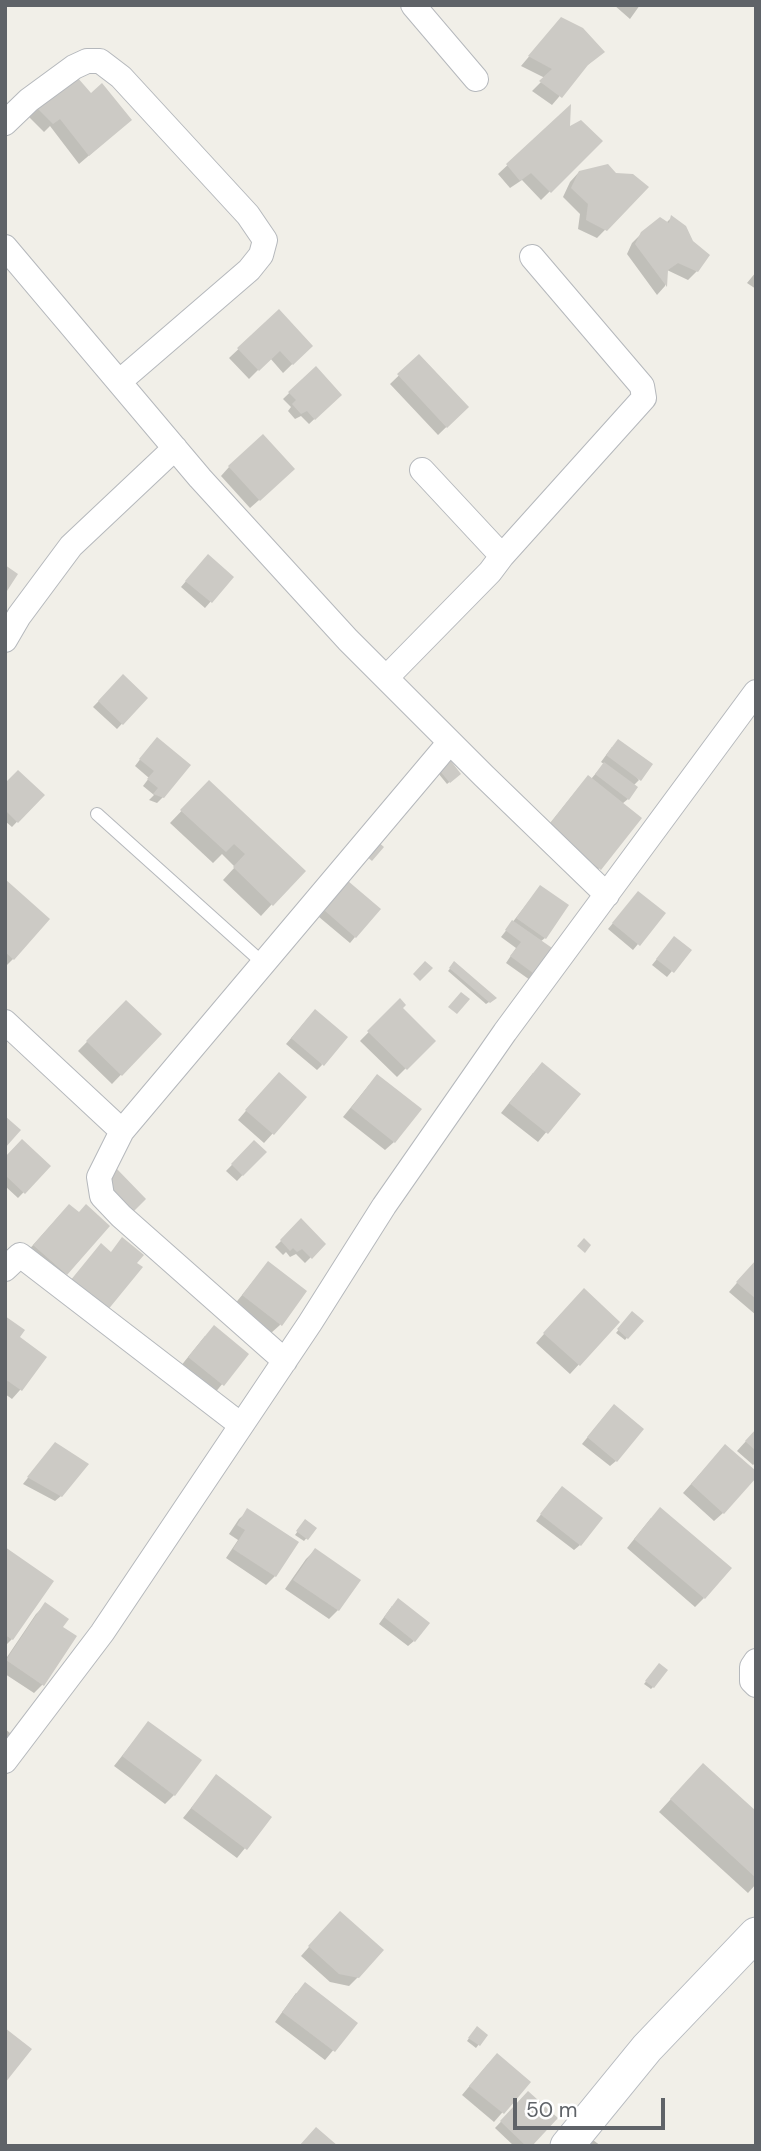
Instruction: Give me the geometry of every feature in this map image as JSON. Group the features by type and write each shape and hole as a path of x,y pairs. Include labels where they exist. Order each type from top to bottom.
{"street":[{"path":"413,5 476,79"},
{"path":"5,123 29,100 74,67 87,61 100,61 121,77 247,215 265,240 261,255 249,270 119,382"},
{"path":"5,247 175,448 348,640 607,895"},
{"path":"386,678 490,572 502,555 644,398 642,386 533,257"},
{"path":"5,640 19,616 71,546 175,448"},
{"path":"422,470 502,555"},
{"path":"5,1761 102,1633 285,1361 384,1206 505,1032 756,692"},
{"path":"285,1361 121,1216 102,1196 99,1177 122,1131 450,742"},
{"path":"5,1022 122,1131"},
{"path":"5,1269 20,1255 241,1425"},
{"path":"756,1661 752,1667 752,1681 756,1685"},
{"path":"567,2146 647,2048 756,1934"}],"lane":[{"path":"97,814 264,964"}],"building":[{"path":"561,17 583,28 605,52 588,65 562,98 539,81 552,69 528,56"},
{"path":"77,77 91,93 102,83 132,120 89,156 60,119 53,124 35,106"},
{"path":"571,104 570,126 581,120 603,141 551,193 531,173 520,181 506,164"},
{"path":"608,164 616,173 633,174 649,187 607,231 586,220 588,204 571,188 579,171"},
{"path":"671,215 686,226 693,241 710,255 698,272 678,263 668,270 667,287 635,244 641,232 660,217 669,223"},
{"path":"279,309 313,346 293,365 280,351 259,371 237,348"},
{"path":"419,354 469,407 447,428 397,374"},
{"path":"316,366 342,395 315,420 307,411 301,414 292,404 296,400 288,392"},
{"path":"263,434 295,469 260,501 228,466"},
{"path":"208,554 234,577 212,603 185,581"},
{"path":"5,565 18,574 5,594"},
{"path":"123,674 148,698 123,725 98,701"},
{"path":"157,737 191,765 164,798 153,794 158,788 147,779 154,771 139,759"},
{"path":"618,739 653,764 641,781 606,755"},
{"path":"451,761 461,774 450,783 439,770"},
{"path":"604,762 638,787 629,800 595,774"},
{"path":"18,770 45,795 18,823 5,810 5,783"},
{"path":"588,775 642,818 601,870 547,827"},
{"path":"209,780 306,871 273,906 233,867 245,854 234,844 226,852 180,810"},
{"path":"377,841 384,847 372,861 365,855"},
{"path":"5,879 50,919 14,960 5,952"},
{"path":"348,881 381,909 356,938 324,910"},
{"path":"540,885 569,905 546,939 516,918"},
{"path":"638,891 666,913 640,946 612,923"},
{"path":"512,920 555,950 537,976 510,956 521,942 505,930"},
{"path":"674,936 692,950 674,973 656,959"},
{"path":"425,961 433,968 420,981 413,974"},
{"path":"454,961 497,998 490,1003 449,968"},
{"path":"461,992 470,999 457,1014 448,1007"},
{"path":"400,998 406,1005 403,1008 436,1041 407,1070 367,1031"},
{"path":"126,1000 162,1034 122,1076 86,1041"},
{"path":"315,1009 348,1037 324,1066 291,1038"},
{"path":"542,1062 581,1094 548,1134 509,1103"},
{"path":"279,1072 307,1097 274,1135 245,1110"},
{"path":"377,1074 422,1109 395,1143 351,1108"},
{"path":"5,1116 21,1130 5,1148"},
{"path":"22,1139 51,1166 25,1194 5,1175 5,1157"},
{"path":"254,1140 267,1152 243,1176 231,1164"},
{"path":"116,1168 146,1199 133,1212 103,1181"},
{"path":"69,1204 79,1212 86,1204 110,1226 67,1275 33,1245"},
{"path":"301,1218 326,1244 312,1259 302,1249 297,1252 293,1248 290,1251 280,1240"},
{"path":"122,1237 144,1255 137,1263 143,1267 107,1311 70,1281 101,1243 111,1252"},
{"path":"584,1238 591,1245 585,1253 577,1246"},
{"path":"756,1260 756,1299 736,1282"},
{"path":"268,1261 307,1291 282,1326 242,1295"},
{"path":"584,1288 620,1322 580,1366 543,1333"},
{"path":"632,1311 644,1321 628,1339 617,1329"},
{"path":"5,1316 25,1330 20,1337 47,1357 22,1391 5,1379"},
{"path":"214,1325 249,1354 224,1386 188,1357"},
{"path":"614,1404 644,1429 617,1462 587,1437"},
{"path":"756,1429 756,1451 745,1441"},
{"path":"55,1442 89,1464 62,1497 27,1477"},
{"path":"725,1444 756,1471 756,1478 724,1514 691,1484"},
{"path":"562,1486 603,1518 581,1546 540,1514"},
{"path":"660,1507 732,1568 705,1599 634,1539"},
{"path":"247,1508 299,1542 276,1577 233,1549 245,1530 237,1525"},
{"path":"305,1519 317,1528 308,1540 296,1531"},
{"path":"5,1547 54,1581 13,1640 5,1635"},
{"path":"315,1548 361,1580 339,1611 293,1580"},
{"path":"398,1598 430,1623 415,1642 384,1617"},
{"path":"45,1602 69,1619 63,1627 77,1636 44,1686 6,1660"},
{"path":"659,1663 668,1670 654,1688 645,1681"},
{"path":"148,1721 202,1760 175,1796 122,1756"},
{"path":"703,1763 756,1811 756,1878 670,1799"},
{"path":"216,1774 272,1817 247,1850 191,1808"},
{"path":"340,1911 384,1950 359,1978 339,1974 308,1946"},
{"path":"305,1982 358,2023 335,2052 282,2012"},
{"path":"477,2026 488,2035 480,2046 468,2038"},
{"path":"5,2028 32,2049 5,2083"},
{"path":"497,2053 531,2082 504,2114 469,2086"},
{"path":"528,2091 558,2118 532,2146 526,2146 500,2121"},
{"path":"316,2127 338,2146 299,2146"}]}
